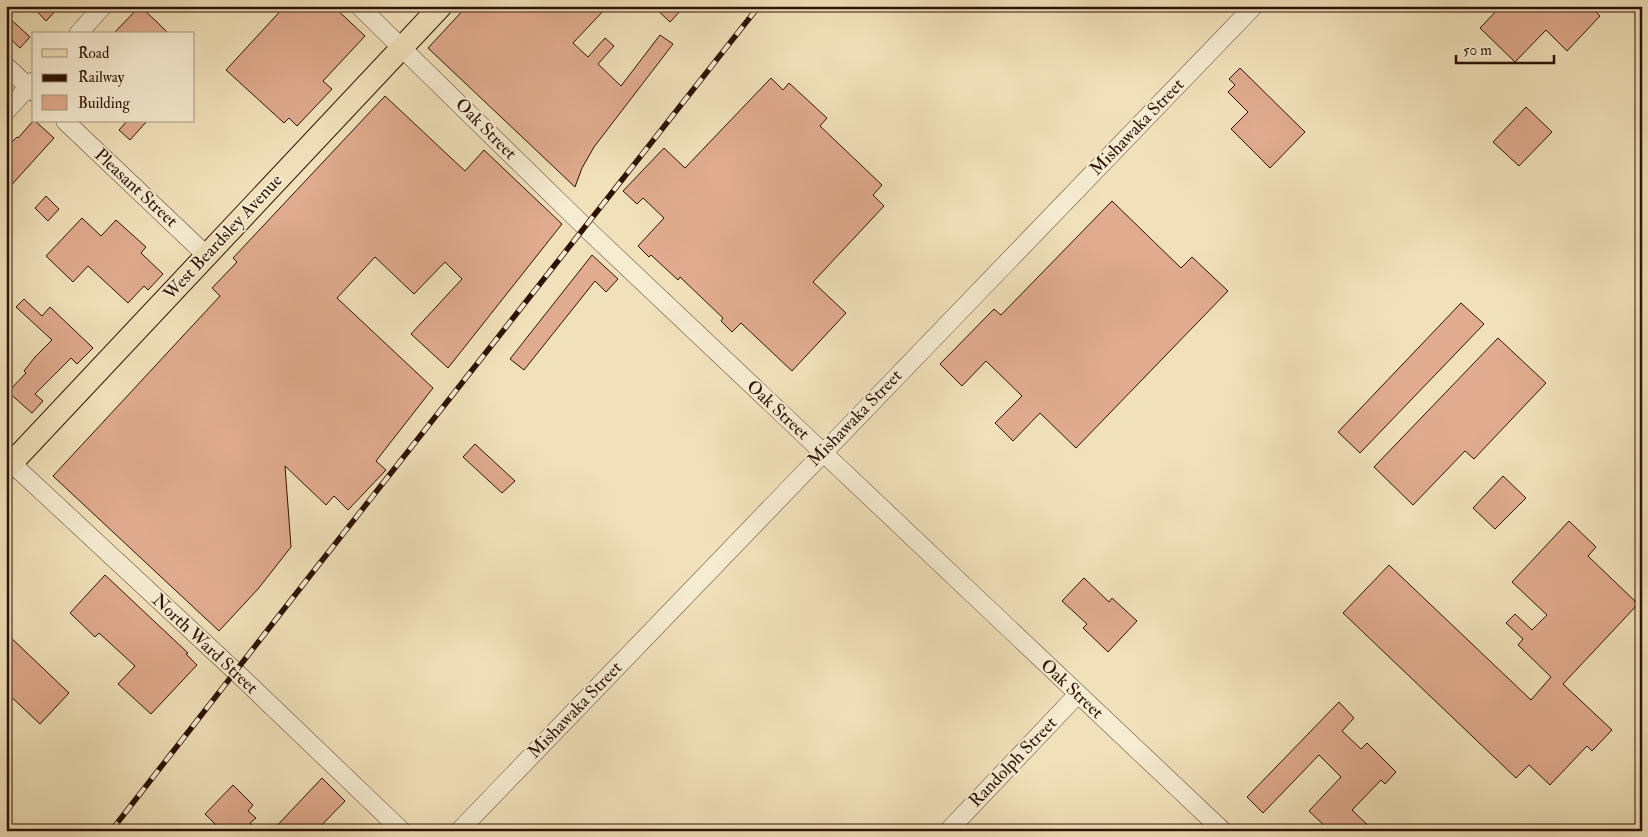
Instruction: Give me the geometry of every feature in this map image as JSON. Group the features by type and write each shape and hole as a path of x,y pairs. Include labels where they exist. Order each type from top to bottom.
{"main road":[{"name":"West Beardsley Avenue","path":"8,463 441,6"}],"street":[{"path":"80,32 103,6"},
{"name":"Oak Street","path":"359,6 590,232 1223,831"},
{"name":"Mishawaka Street","path":"459,831 822,452 1254,6"},
{"path":"6,66 32,87 6,111"},
{"name":"Pleasant Street","path":"65,122 206,255"},
{"name":"North Ward Street","path":"8,463 236,672 402,831"},
{"name":"Randolph Street","path":"948,831 1078,694"}],"building":[{"path":"32,6 60,6 46,21"},
{"path":"140,6 167,32 115,32"},
{"path":"285,6 333,6 365,36 323,81 332,89 297,126 289,118 284,123 226,70"},
{"path":"467,6 608,6 573,43 588,57 605,38 614,46 598,64 621,86 660,35 673,44 594,147 582,168 575,187 428,48"},
{"path":"653,6 685,6 670,22"},
{"path":"1501,6 1590,6 1600,16 1567,51 1546,30 1515,62 1480,28"},
{"path":"6,15 30,37 20,48 6,35"},
{"path":"1240,68 1305,132 1270,168 1231,129 1248,112 1228,92 1235,85 1229,79"},
{"path":"771,78 783,90 789,83 827,118 820,126 882,185 873,195 884,206 813,282 846,313 792,371 741,323 732,332 721,321 723,318 680,277 678,280 651,255 649,257 638,246 664,218 643,198 637,204 623,191 664,148 685,168"},
{"path":"385,96 465,171 484,150 562,224 448,368 411,334 462,279 445,262 414,294 375,257 337,298 433,388 376,461 386,470 348,510 334,496 326,505 285,466 291,547 258,589 219,631 53,476 220,296 212,288 237,262 233,258"},
{"path":"1526,107 1552,132 1519,166 1493,142"},
{"path":"32,122 36,122 54,138 6,191 6,148"},
{"path":"126,122 146,122 130,140 119,130"},
{"path":"46,196 59,209 48,221 35,208"},
{"path":"1112,201 1181,268 1192,257 1228,291 1076,448 1040,413 1013,441 995,423 1022,396 986,361 962,386 940,364 994,309 1001,315"},
{"path":"82,218 101,236 116,220 146,247 141,253 163,274 148,290 144,286 128,303 88,266 73,282 46,256"},
{"path":"592,255 618,279 606,292 595,281 524,370 510,359"},
{"path":"24,299 42,316 50,307 93,348 77,364 71,358 35,394 43,401 32,413 8,392 26,373 24,371 35,357 52,340 16,307"},
{"path":"1461,303 1484,324 1360,453 1338,432"},
{"path":"1498,338 1546,383 1474,459 1465,451 1413,505 1374,467"},
{"path":"475,444 515,481 502,493 463,457"},
{"path":"1503,476 1526,498 1495,529 1473,508"},
{"path":"1569,521 1596,547 1588,556 1638,604 1563,684 1612,730 1592,751 1587,746 1550,785 1529,765 1516,778 1343,613 1389,565 1531,700 1551,677 1518,645 1523,639 1506,623 1515,614 1532,630 1547,615 1512,582"},
{"path":"105,575 188,653 186,654 197,665 151,714 118,684 135,666 99,633 95,637 70,613"},
{"path":"1084,578 1109,602 1112,598 1137,621 1108,652 1083,628 1087,624 1062,601"},
{"path":"6,633 69,693 40,724 6,692"},
{"path":"1339,702 1354,718 1342,731 1361,749 1367,743 1396,772 1385,784 1381,780 1352,810 1374,831 1330,831 1309,811 1341,777 1319,755 1263,813 1247,797"},
{"path":"322,778 345,801 316,831 272,831"},
{"path":"233,785 253,805 248,811 256,818 250,823 258,831 212,831 217,826 205,814"}],"railway":[{"path":"111,831 759,6"}]}
